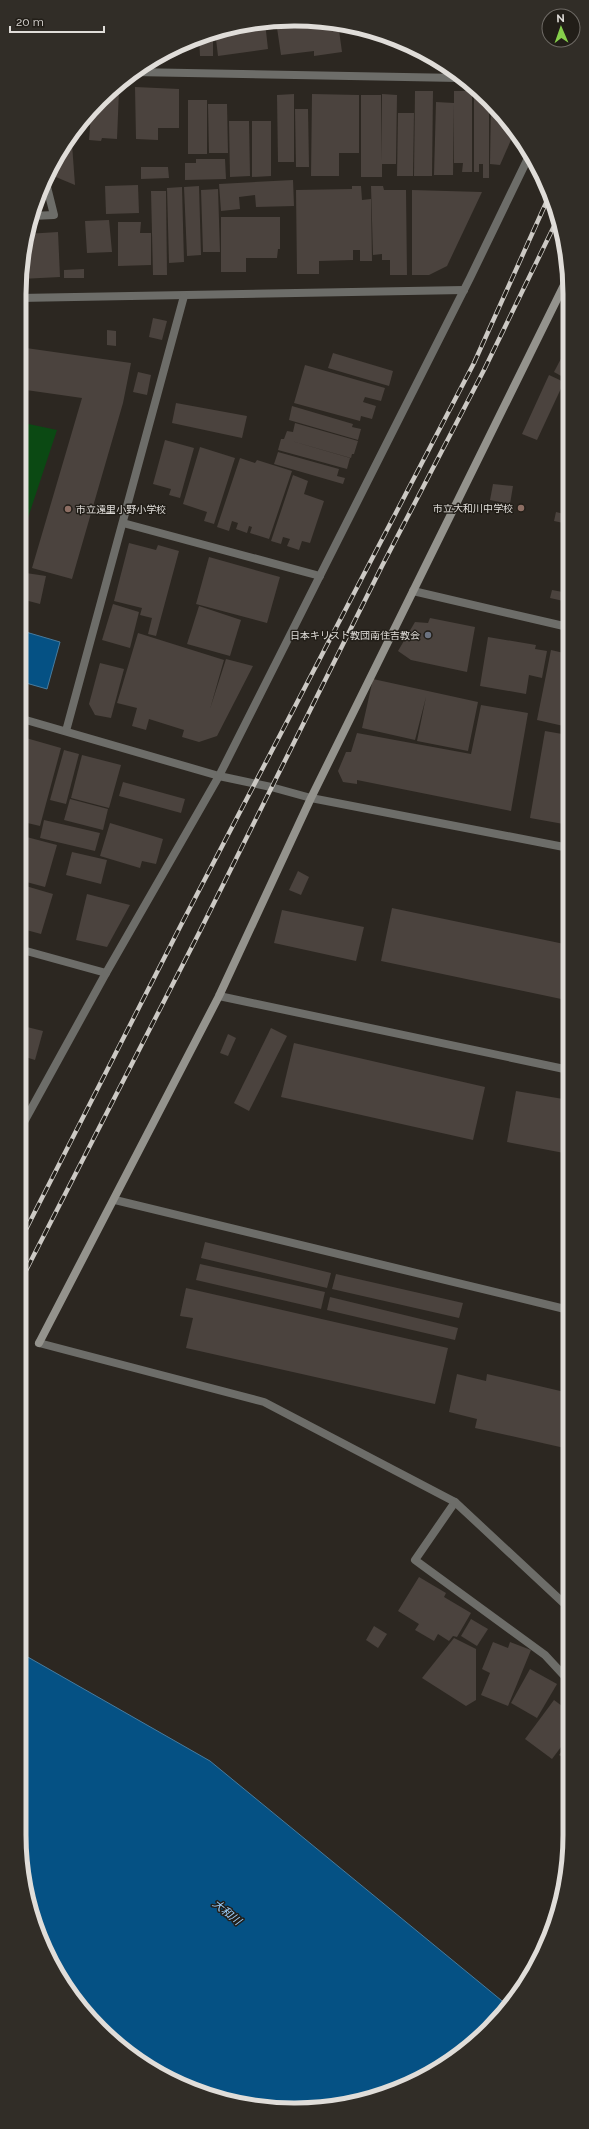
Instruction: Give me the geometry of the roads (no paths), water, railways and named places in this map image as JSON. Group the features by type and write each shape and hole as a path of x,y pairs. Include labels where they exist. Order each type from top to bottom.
{"street":[{"path":"143,72 454,78"},
{"path":"26,1118 106,973 219,776 464,290 527,160"},
{"path":"38,216 54,215 48,189"},
{"path":"563,288 311,798 219,996 115,1200 39,1343 264,1402 455,1502 563,1602"},
{"path":"26,298 464,290"},
{"path":"66,731 184,296"},
{"path":"123,523 320,576"},
{"path":"413,591 563,626"},
{"path":"26,720 219,776 271,787 311,798 563,847"},
{"path":"26,951 106,973"},
{"path":"219,996 563,1069"},
{"path":"115,1200 563,1309"},
{"path":"455,1502 415,1560 545,1655 563,1674"}],"water":[{"path":"26,632 60,642 47,689 26,683"},
{"name":"大和川","path":"26,1656 210,1761 504,2003 472,2036 458,2048 429,2067 397,2083 381,2089 330,2101 294,2103 259,2101 225,2094 192,2083 160,2067 131,2048 93,2012 71,1984 46,1937 35,1904 28,1870 26,1834"}],"railway":[{"path":"26,1229 181,925 474,363 547,202"},
{"path":"26,1270 199,933 382,566 484,370 554,226"}],"place":[{"name":"市立大和川中学校","path":"521,508"},
{"name":"市立遠里小野小学校","path":"68,509"},
{"name":"日本キリスト教団南住吉教会","path":"428,635"}]}
